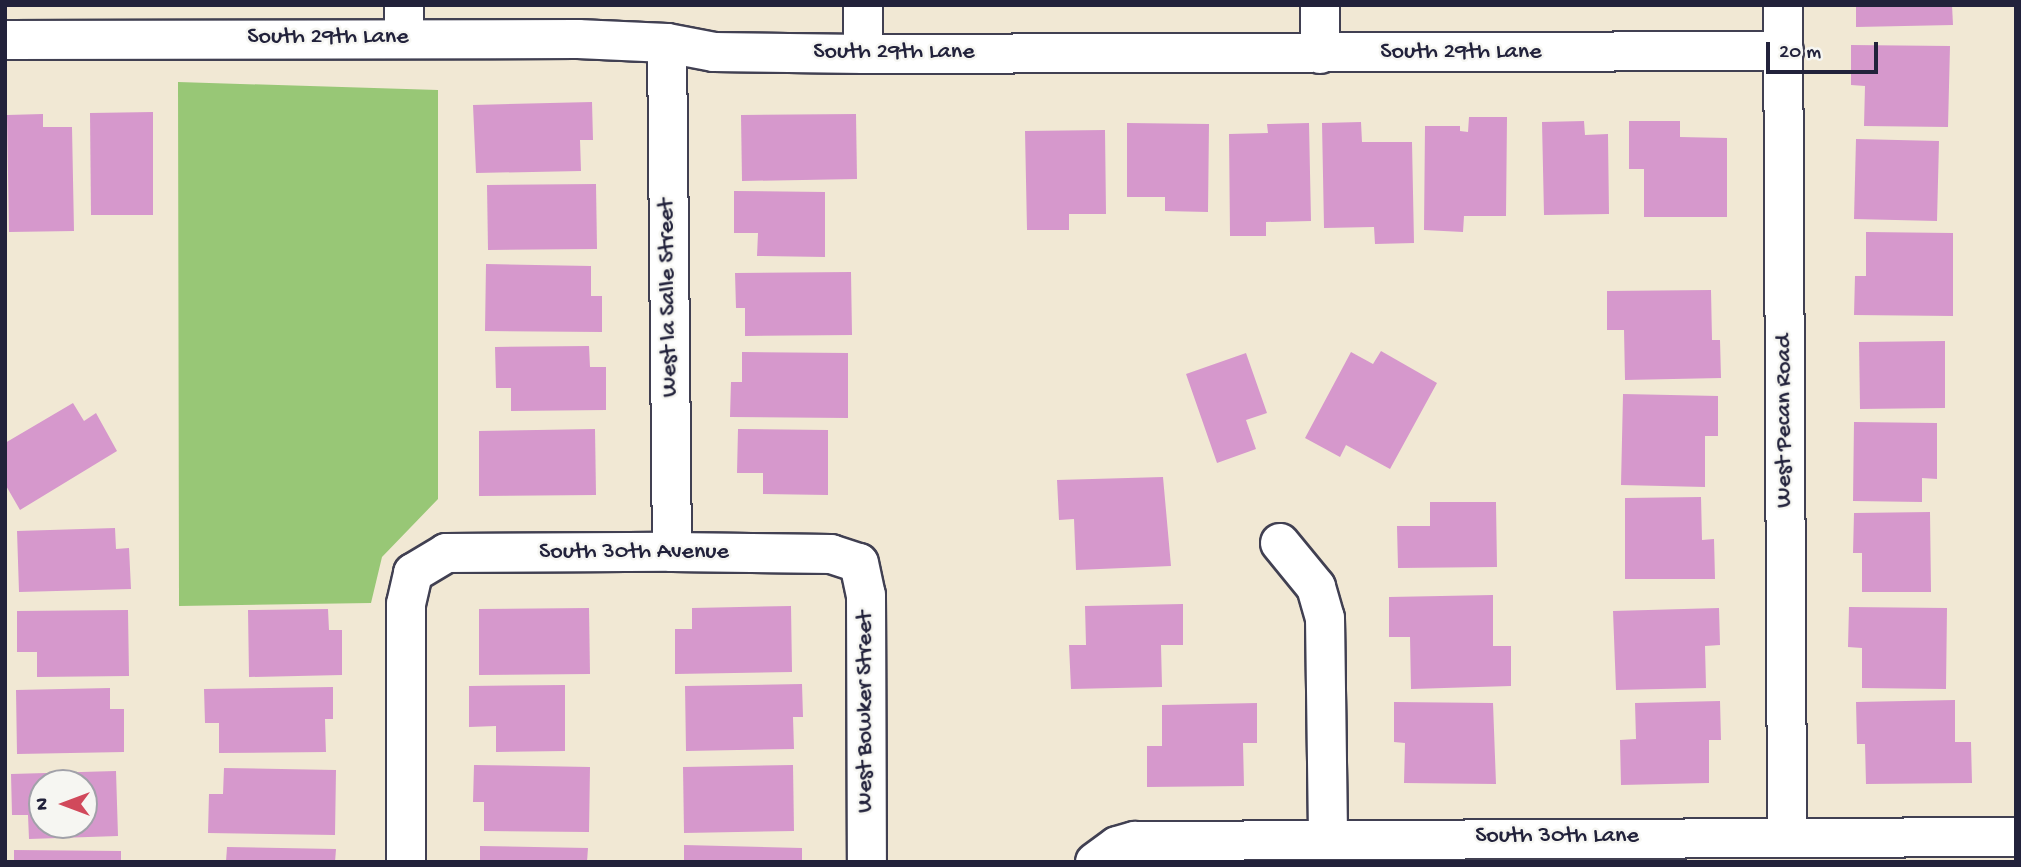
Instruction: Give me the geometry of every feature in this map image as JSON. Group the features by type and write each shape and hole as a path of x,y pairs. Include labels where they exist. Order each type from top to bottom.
{"street":[{"path":"863,5 863,54"},
{"path":"1320,5 1320,54"},
{"name":"West Pecan Road","path":"1783,5 1787,836"},
{"name":"South 29th Lane","path":"5,40 404,21 667,43 715,52 1320,54 1784,51"},
{"name":"West la Salle Street","path":"667,43 672,552"},
{"path":"1280,543 1316,587 1325,618 1328,839"},
{"name":"South 30th Avenue","path":"406,862 405,604 413,573 446,553 831,554 859,563"},
{"name":"West Bowker Street","path":"859,563 866,594 867,862"},
{"name":"South 30th Lane","path":"1098,858 1135,841 2016,837"}],"green space":[{"path":"178,82 438,90 438,499 382,557 371,603 179,606"}],"building":[{"path":"1856,5 1952,5 1953,25 1856,27"},
{"path":"1851,45 1950,46 1948,127 1864,126 1865,86 1851,85"},
{"path":"592,102 593,140 580,140 581,171 476,173 473,105"},
{"path":"153,112 153,215 91,215 90,113"},
{"path":"43,114 43,127 72,127 74,231 9,232 7,115"},
{"path":"856,114 857,179 742,181 741,115"},
{"path":"1469,117 1507,117 1506,216 1464,216 1463,232 1424,230 1425,126 1460,126 1460,131 1468,132"},
{"path":"1584,121 1585,135 1608,134 1609,214 1544,215 1542,122"},
{"path":"1629,121 1680,121 1680,137 1727,138 1727,217 1644,217 1644,169 1629,169"},
{"path":"1361,122 1362,142 1412,142 1414,243 1375,244 1374,227 1324,228 1322,123"},
{"path":"1127,123 1209,124 1208,212 1165,211 1165,197 1127,197"},
{"path":"1309,123 1311,221 1266,222 1266,236 1230,236 1229,134 1268,133 1267,124"},
{"path":"1105,130 1106,214 1069,214 1069,230 1027,230 1025,131"},
{"path":"1856,139 1939,141 1937,221 1854,219"},
{"path":"596,184 597,249 488,250 487,185"},
{"path":"734,191 825,192 825,257 757,256 758,233 734,233"},
{"path":"1866,232 1953,233 1953,316 1854,315 1855,276 1866,276"},
{"path":"486,264 591,266 591,296 602,296 602,332 485,331"},
{"path":"851,272 852,335 745,336 745,308 736,308 735,273"},
{"path":"1711,290 1712,340 1720,340 1721,378 1625,380 1624,330 1607,330 1607,291"},
{"path":"1945,341 1945,408 1860,409 1859,342"},
{"path":"589,346 590,367 606,367 606,410 511,411 511,388 496,388 495,347"},
{"path":"1381,351 1437,383 1390,469 1346,445 1340,457 1305,438 1351,352 1373,364"},
{"path":"742,352 848,353 848,418 730,417 731,382 742,382"},
{"path":"1246,353 1267,413 1246,420 1256,449 1217,463 1186,374"},
{"path":"1623,394 1718,396 1718,436 1705,436 1705,487 1621,485"},
{"path":"73,403 84,421 96,413 117,451 20,510 5,484 5,443"},
{"path":"1854,422 1937,423 1937,479 1922,478 1922,502 1853,501"},
{"path":"595,429 596,495 479,496 479,431"},
{"path":"738,429 828,430 828,495 763,494 763,473 737,473"},
{"path":"1163,477 1171,566 1076,570 1074,519 1059,520 1057,480"},
{"path":"1701,497 1702,540 1714,539 1715,579 1625,579 1625,498"},
{"path":"1430,502 1496,502 1497,567 1398,568 1397,526 1430,526"},
{"path":"1930,512 1931,592 1862,592 1862,553 1853,553 1854,513"},
{"path":"115,528 116,549 129,548 131,589 19,592 17,531"},
{"path":"1493,595 1493,646 1511,646 1511,686 1411,689 1410,637 1389,637 1389,597"},
{"path":"1183,604 1183,645 1161,645 1162,687 1071,689 1069,645 1086,645 1085,606"},
{"path":"791,606 792,672 675,674 675,629 692,629 692,608"},
{"path":"1849,607 1947,608 1946,689 1862,688 1862,648 1848,647"},
{"path":"589,608 590,674 479,675 479,609"},
{"path":"1719,608 1720,645 1705,646 1706,688 1616,690 1613,611"},
{"path":"328,609 329,630 342,630 342,675 249,677 248,610"},
{"path":"128,610 129,676 37,677 37,652 17,652 17,611"},
{"path":"802,684 803,717 793,717 794,749 686,751 685,686"},
{"path":"565,685 565,751 496,752 496,726 469,727 469,686"},
{"path":"333,687 333,719 325,719 326,752 219,753 219,723 205,723 204,689"},
{"path":"110,688 110,709 124,709 124,752 17,754 16,690"},
{"path":"1955,700 1955,742 1971,742 1972,783 1866,784 1865,744 1857,744 1856,702"},
{"path":"1720,701 1721,740 1709,740 1709,783 1621,785 1620,740 1636,739 1635,703"},
{"path":"1394,702 1493,703 1496,784 1404,783 1405,743 1394,742"},
{"path":"1257,703 1257,743 1243,743 1244,786 1147,787 1147,746 1162,746 1162,705"},
{"path":"474,765 590,767 589,832 484,831 484,802 473,802"},
{"path":"793,765 794,831 684,833 683,767"},
{"path":"224,768 336,770 335,835 208,833 209,794 223,794"},
{"path":"116,771 118,836 98,837 98,772"},
{"path":"11,774 28,774 28,815 12,815"},
{"path":"684,845 802,848 802,862 684,862"},
{"path":"480,846 588,848 587,862 480,862"},
{"path":"227,847 336,849 335,862 226,862"},
{"path":"14,850 121,851 121,862 14,862"}]}
